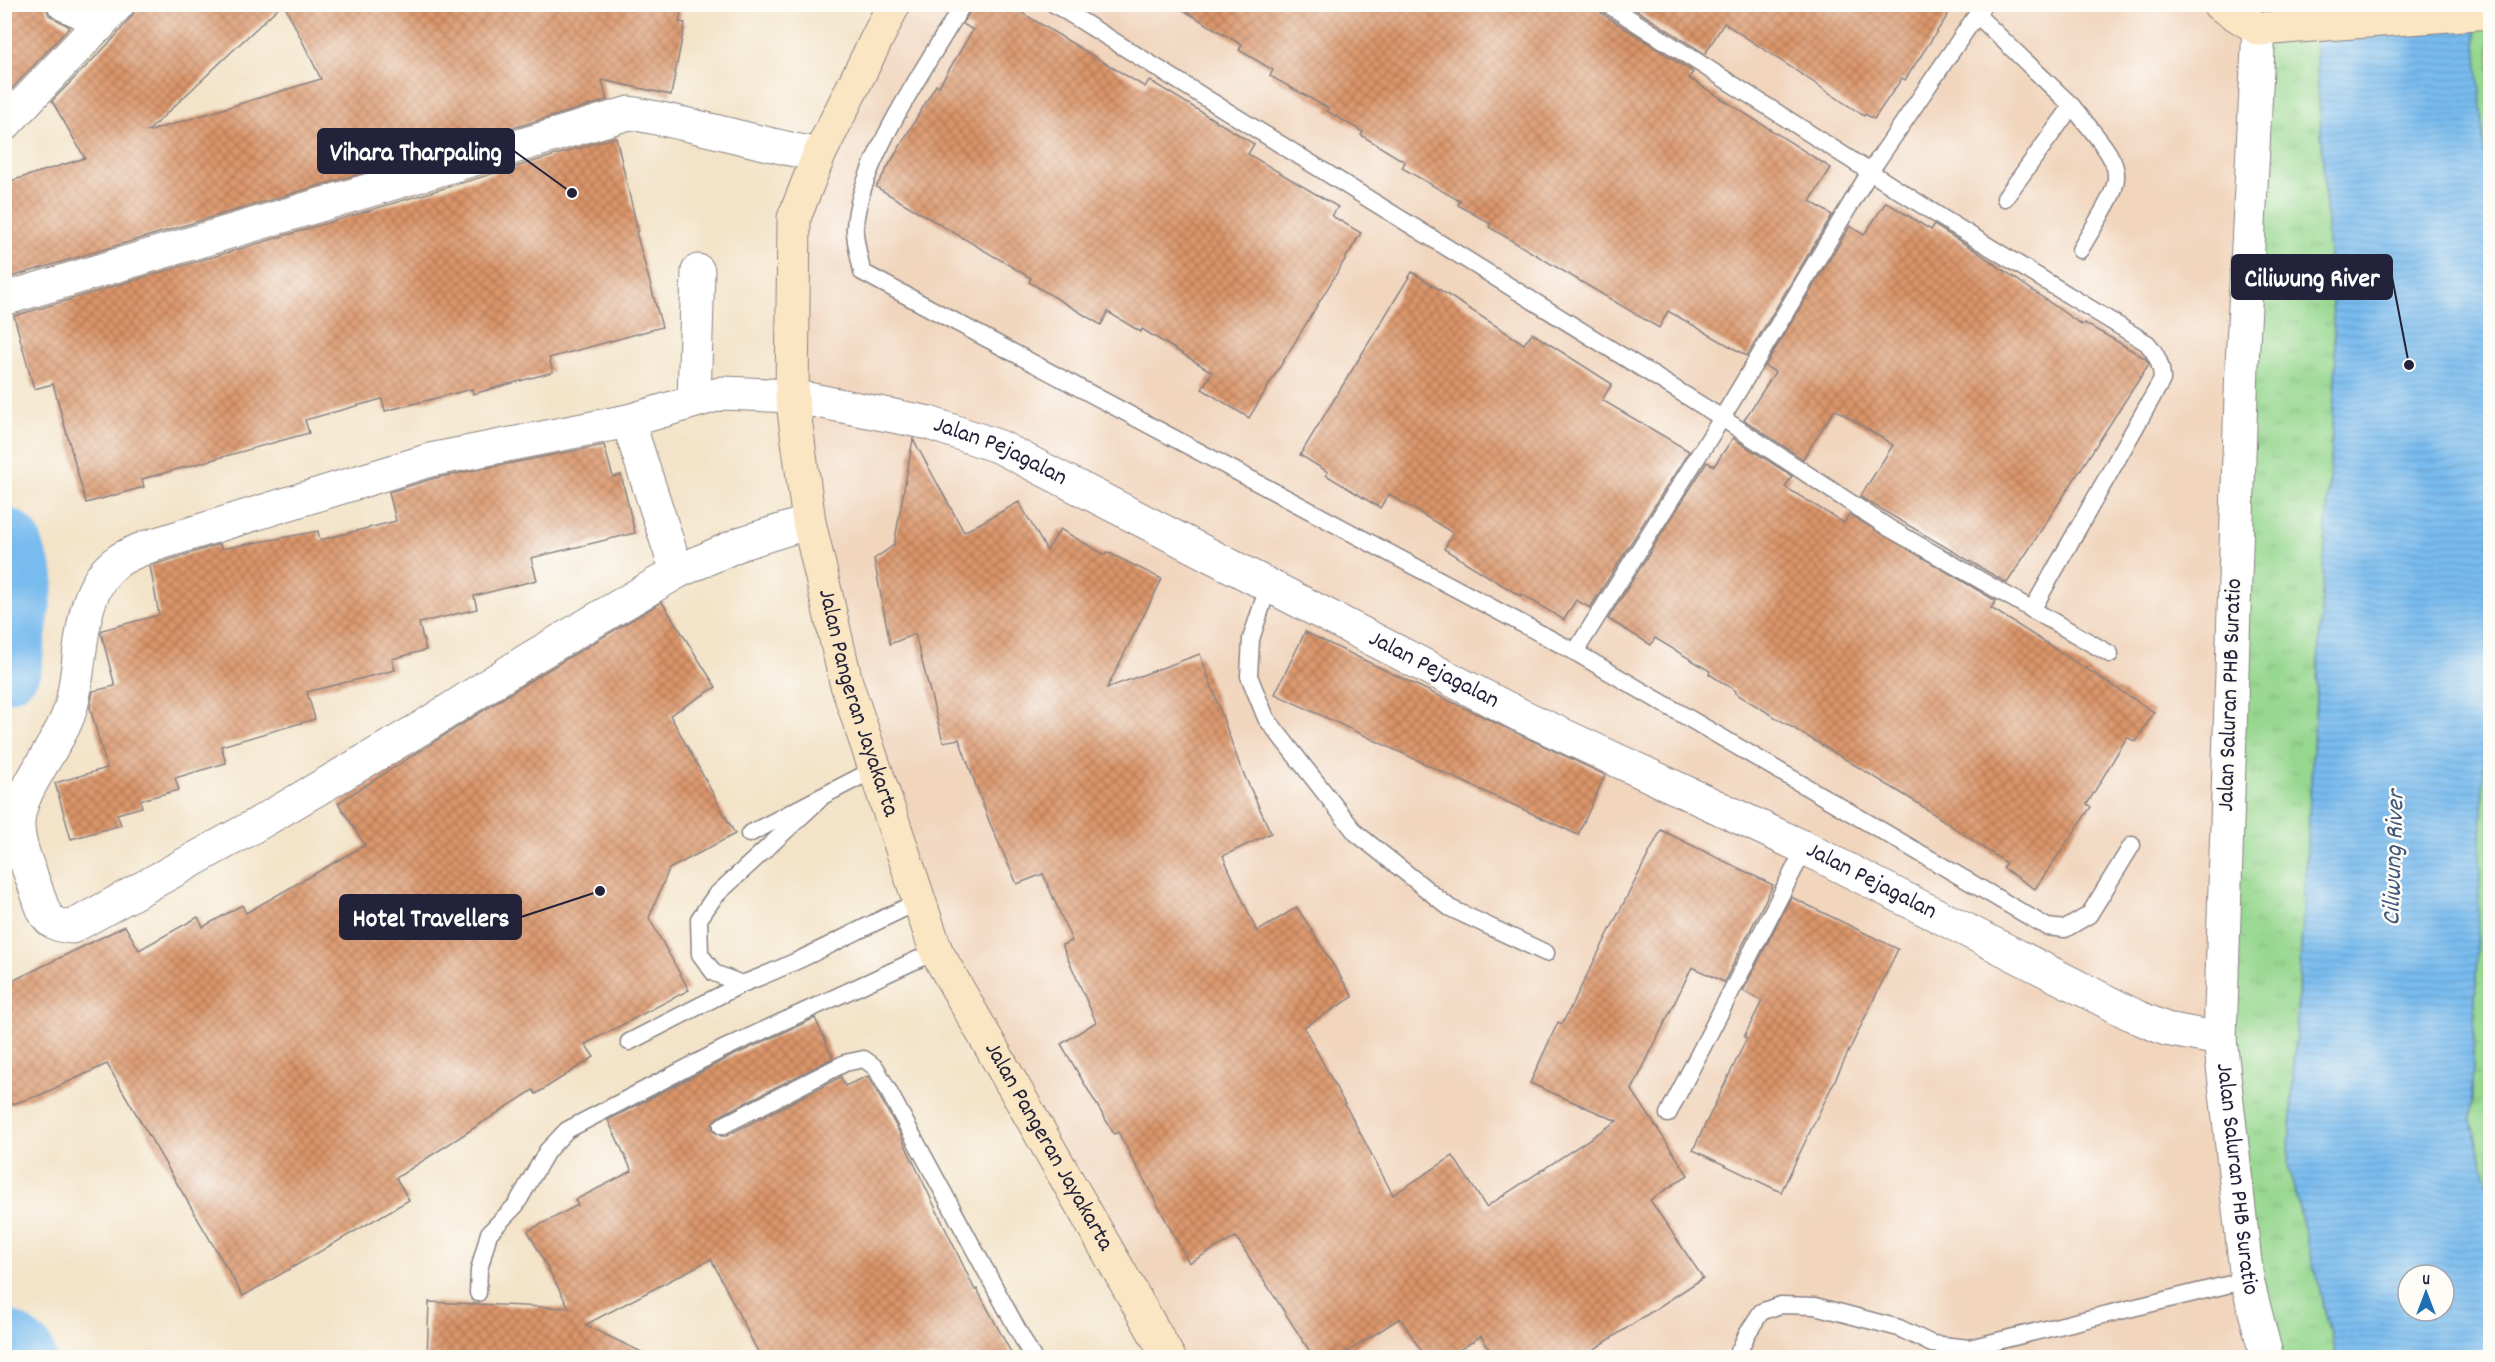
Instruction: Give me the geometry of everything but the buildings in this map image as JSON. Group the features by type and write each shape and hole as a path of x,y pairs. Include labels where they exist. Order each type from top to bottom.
{"street":[{"path":"64,4 84,13 109,15"},
{"name":"Jalan Pangeran Jayakarta","path":"894,4 819,155 794,218 792,396 809,522 846,682 936,951 1169,1358"},
{"path":"2219,4 2266,28 2490,12"},
{"path":"4,125 109,15"},
{"name":"Jalan Saluran PHB Suratio","path":"2266,28 2242,387 2220,1039 2247,1280 2267,1358"},
{"path":"4,299 629,113 668,119 753,143 819,155"},
{"path":"694,399 698,271"},
{"name":"Jalan Pejagalan","path":"809,522 742,543 677,572 531,658 412,734 249,829 72,927 56,926 45,915 21,842 18,822 23,803 70,710 85,618 97,584 117,561 147,547 430,460 628,421 694,399 723,393 792,396 928,423 1000,447 1520,715 1805,848 2138,1017 2166,1029 2220,1039"},
{"path":"628,421 677,572"}],"lane":[{"path":"963,4 902,106 868,175 855,227 862,272 1575,652 2047,927 2065,930 2089,915 2132,845"},
{"path":"1054,4 1722,418 1889,528 2110,654"},
{"path":"1607,4 1871,170 1939,216 2147,343 2154,351 2162,369 2162,380 2032,610"},
{"path":"1575,652 1722,418 1871,170 1981,10 2072,106 2111,154 2117,167 2117,187 2080,250"},
{"path":"2006,198 2072,106"},
{"path":"1268,587 1251,639 1249,676 1266,718 1356,833 1450,908 1546,953"},
{"path":"749,834 875,769"},
{"path":"742,984 714,974 700,954 699,919 715,896 820,799"},
{"path":"1668,1114 1805,848"},
{"path":"629,1042 742,984 787,967 877,920 920,901"},
{"path":"478,1293 479,1270 489,1233 516,1205 547,1151 567,1130 723,1049 936,951"},
{"path":"722,1126 845,1063 864,1059 876,1068 1033,1358"},
{"path":"1736,1358 1761,1312 1780,1305 1815,1306 1899,1328 1932,1344 1969,1348 2247,1280"}],"shaded area":[{"path":"2219,4 2259,29 2267,1357 1172,1357 936,951 812,532 794,218 896,5"}],"green space":[{"path":"2219,5 2313,5 2336,364 2288,1166 2337,1357 2267,1357 2220,1039 2259,29"},
{"path":"2490,12 2490,294 2474,13"},
{"path":"2490,493 2490,1191 2471,1121"}],"water":[{"path":"2313,5 2473,5 2488,223 2491,399 2489,605 2471,1121 2490,1191 2490,1357 2337,1357 2288,1166 2336,364"}],"waterway":[{"path":"4,546 16,579 4,664"},
{"path":"4,1348 18,1358"}],"place":[{"name":"Vihara Tharpaling","path":"572,193"},
{"name":"Ciliwung River","path":"2409,365"},
{"name":"Hotel Travellers","path":"600,891"}]}
